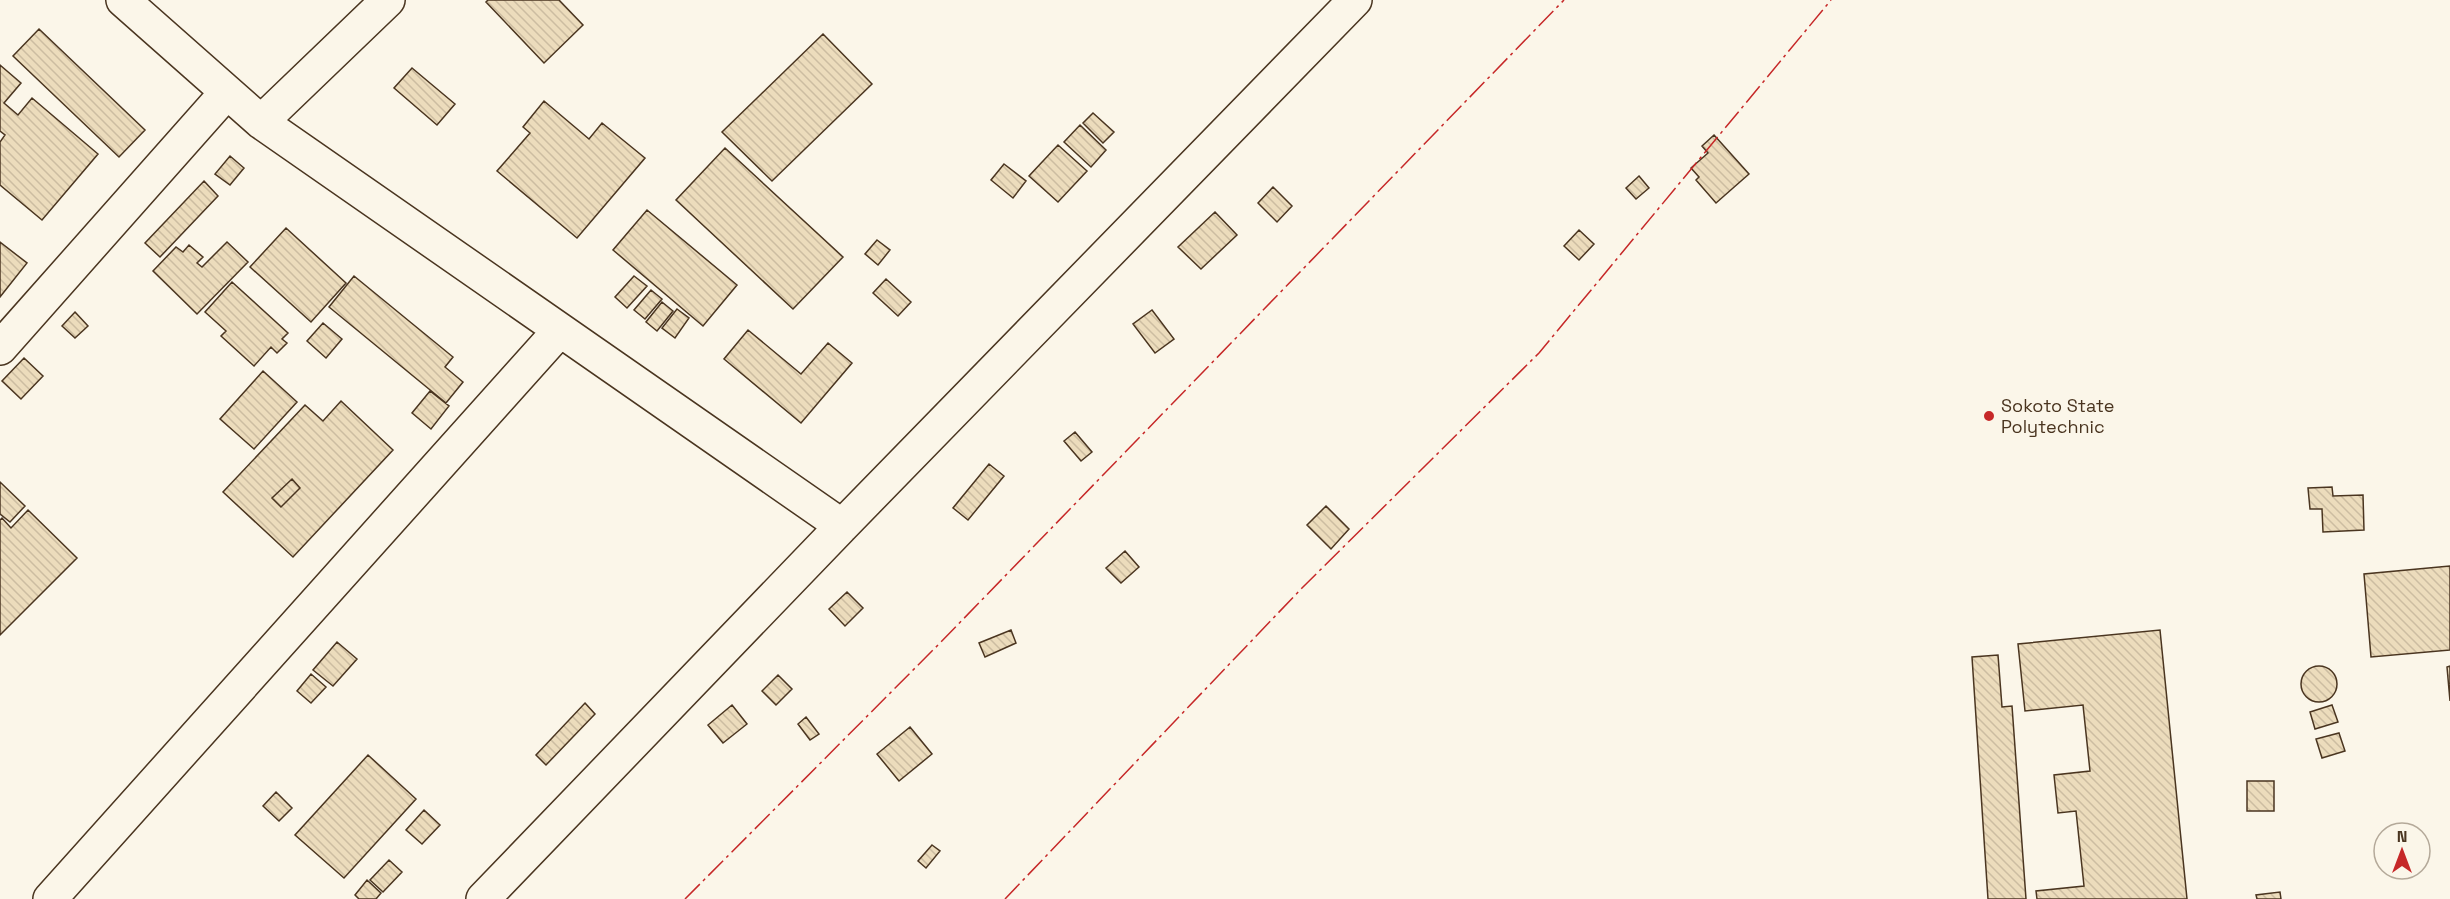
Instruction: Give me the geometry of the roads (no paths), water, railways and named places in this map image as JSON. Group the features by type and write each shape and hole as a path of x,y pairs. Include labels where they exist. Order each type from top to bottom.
{"street":[{"path":"123,0 261,122 842,526"},
{"path":"261,122 388,0"},
{"path":"483,899 842,526 1355,0"},
{"path":"0,348 227,92"},
{"path":"50,899 560,330"}],"place":[{"name":"Sokoto State Polytechnic","path":"1989,416"}]}
